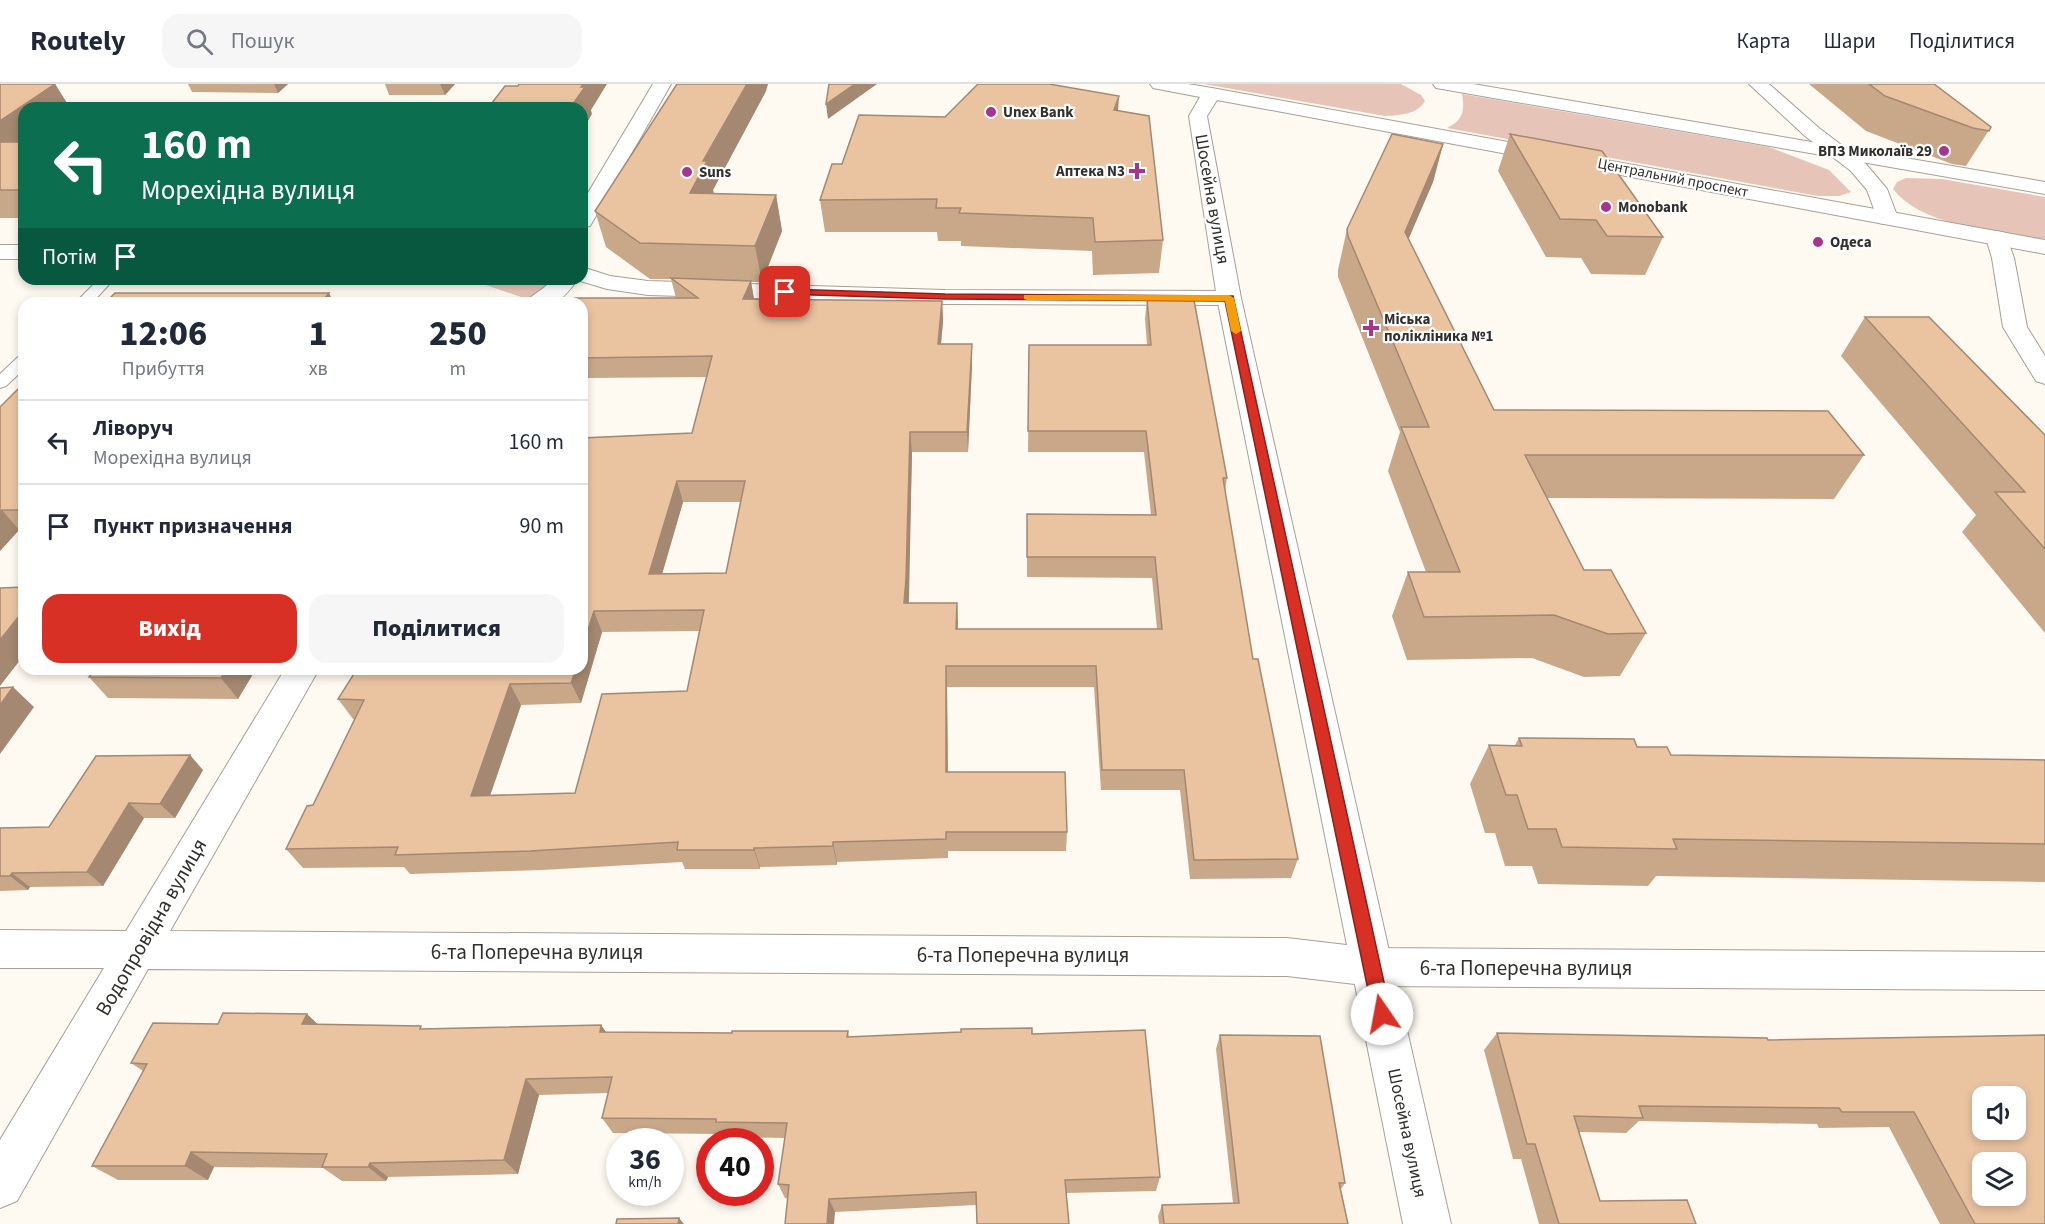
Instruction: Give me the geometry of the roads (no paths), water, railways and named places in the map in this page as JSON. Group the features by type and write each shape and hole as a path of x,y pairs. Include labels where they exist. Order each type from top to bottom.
{"street":[{"path":"588,211 662,84"},
{"name":"Центральний проспект","path":"1159,84 2045,247"},
{"path":"1390,125 1424,121 1440,100 1440,94 1426,84"},
{"path":"1758,84 1857,167 1877,189 1887,218"},
{"name":"Шосейна вулиця","path":"1212,93 1198,116 1229,298 1426,1224"},
{"path":"1440,100 1837,152 2045,188"},
{"path":"1997,238 2015,327 2045,376"},
{"path":"0,252 18,252"},
{"path":"588,276 607,282 648,288 945,297 1229,298"},
{"path":"548,297 561,285"},
{"name":"Водопровідна вулиця","path":"0,1184 298,675"},
{"name":"6-та Поперечна вулиця","path":"0,949 1287,957 1372,967 2045,971"}],"lane":[{"path":"89,297 101,285"},
{"path":"0,383 18,366"}],"place":[{"name":"Unex Bank","path":"991,112"},
{"name":"ВПЗ Миколаїв 29","path":"1944,151"},
{"name":"Аптека N3","path":"1137,171"},
{"name":"Suns","path":"687,172"},
{"name":"Monobank","path":"1606,207"},
{"name":"Одеса","path":"1818,242"},
{"name":"Міська полікліника №1","path":"1371,328"}]}
